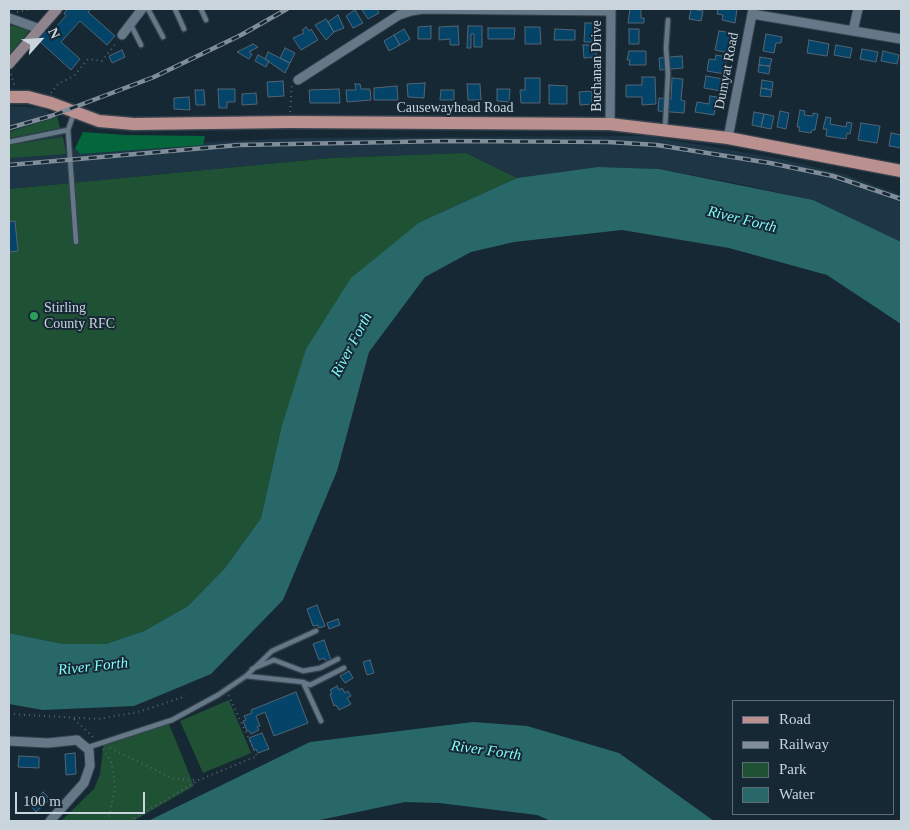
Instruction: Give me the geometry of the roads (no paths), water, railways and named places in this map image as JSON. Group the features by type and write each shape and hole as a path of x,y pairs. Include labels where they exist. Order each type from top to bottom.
{"main road":[{"path":"9,64 58,9"},
{"name":"Causewayhead Road","path":"9,97 40,100 99,121 134,124 290,122 610,124 665,129 728,138 901,171"}],"street":[{"path":"122,35 142,9"},
{"path":"298,80 399,16 423,9 611,10"},
{"path":"853,31 858,9"},
{"name":"Buchanan Drive","path":"610,124 611,10"},
{"path":"752,11 901,40"},
{"name":"Dumyat Road","path":"728,138 752,11"},
{"path":"9,16 40,29"},
{"path":"9,741 48,743 77,740 89,750 90,766 84,783 50,821"}],"lane":[{"path":"148,9 163,37"},
{"path":"175,9 184,29"},
{"path":"201,9 206,20"},
{"path":"665,129 668,20"},
{"path":"130,24 141,45"},
{"path":"74,113 68,130 76,242"},
{"path":"9,142 68,130"},
{"path":"86,748 172,720 226,690 246,676 272,651 316,631"},
{"path":"252,669 274,660 303,671 320,668 338,659"},
{"path":"246,676 303,682 310,685 344,668"},
{"path":"303,682 321,721"}],"water":[{"name":"River Forth","path":"598,167 659,169 813,200 899,241 901,243 901,324 827,275 729,248 622,230 514,242 471,252 425,277 369,352 337,471 283,600 211,674 134,706 43,710 9,704 9,633 63,644 106,644 144,631 188,606 225,568 261,518 281,429 306,349 351,278 420,222 517,178"},
{"name":"River Forth","path":"473,722 527,726 619,753 714,821 551,821 537,815 439,803 405,802 315,821 148,821 310,742"}],"railway":[{"path":"9,128 51,116 154,77 241,35 287,9"},
{"path":"9,165 239,145 446,141 608,142 657,145 770,163 833,176 901,199"}],"place":[{"name":"Stirling County RFC","path":"34,316"}]}
